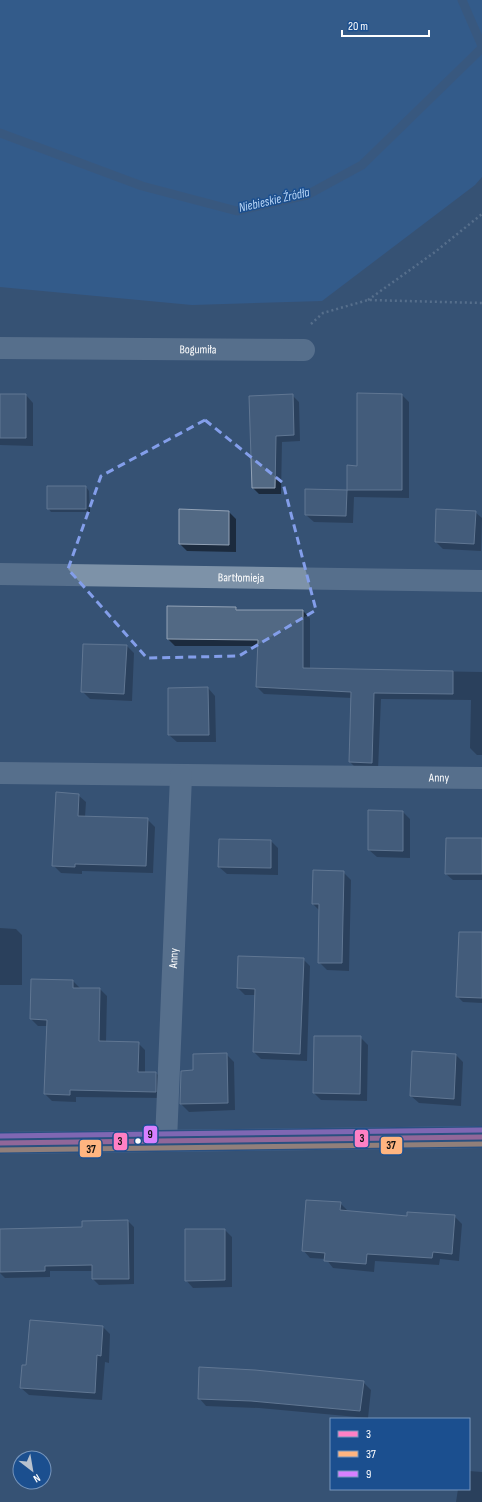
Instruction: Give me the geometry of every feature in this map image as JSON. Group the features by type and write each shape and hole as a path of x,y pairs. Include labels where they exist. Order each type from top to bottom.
{"main road":[{"path":"0,1143 482,1137"}],"street":[{"name":"Bogumiła","path":"0,348 304,350"},
{"name":"Bartłomieja","path":"0,574 482,581"},
{"name":"Anny","path":"0,773 482,778"},
{"name":"Anny","path":"166,1141 181,776"}],"path":[{"path":"368,300 435,252 482,214"},
{"path":"304,350 304,330 323,313 368,300 482,303"}],"highlighted area":[{"path":"205,420 283,483 316,610 239,656 147,658 68,569 101,476"}],"shaded area":[{"path":"0,0 482,0 482,177 475,185 322,301 192,305 0,287"}],"building":[{"path":"357,393 402,394 402,490 347,490 347,465 357,466"},
{"path":"0,394 26,394 26,438 0,438"},
{"path":"293,394 294,435 276,436 275,488 252,488 249,396"},
{"path":"47,486 86,486 86,509 47,509"},
{"path":"305,489 347,490 346,516 305,515"},
{"path":"179,509 229,511 229,545 179,544"},
{"path":"436,509 476,511 474,544 435,542"},
{"path":"167,606 236,607 236,610 303,610 303,668 453,671 453,694 374,693 372,763 349,762 351,692 256,687 258,640 167,639"},
{"path":"83,644 127,645 124,694 81,692"},
{"path":"208,687 209,735 168,735 168,688"},
{"path":"56,792 79,794 78,816 148,818 146,866 75,864 75,867 52,866"},
{"path":"368,810 403,811 403,851 368,850"},
{"path":"446,838 482,838 482,874 445,874"},
{"path":"219,839 271,840 271,868 218,867"},
{"path":"313,870 344,871 342,963 318,963 319,904 312,904"},
{"path":"459,932 482,932 482,998 456,997"},
{"path":"238,956 304,958 300,1054 253,1052 255,989 237,988"},
{"path":"31,979 73,980 73,988 100,988 99,1041 139,1042 138,1072 156,1072 156,1092 70,1090 70,1095 44,1094 47,1020 30,1019"},
{"path":"314,1036 361,1036 360,1094 313,1093"},
{"path":"412,1051 456,1054 454,1099 410,1096"},
{"path":"227,1053 228,1103 180,1104 181,1071 193,1070 193,1054"},
{"path":"306,1200 341,1202 340,1210 407,1216 407,1212 455,1215 452,1254 433,1252 432,1258 367,1254 366,1264 324,1261 325,1253 302,1251"},
{"path":"128,1220 129,1279 92,1279 92,1265 45,1266 45,1271 0,1272 0,1229 82,1227 82,1221"},
{"path":"185,1229 225,1229 225,1280 185,1281"},
{"path":"30,1320 103,1326 101,1356 97,1355 95,1393 20,1388 22,1365 26,1365"},
{"path":"199,1367 255,1370 364,1381 360,1411 251,1401 198,1399"}],"waterway":[{"path":"462,0 482,46"},
{"name":"Niebieskie Źródła","path":"0,133 142,186 237,211 307,195 362,165 482,48"}],"transit line":[{"name":"9","path":"0,1136 482,1130"},
{"name":"3","path":"0,1143 482,1137"},
{"name":"37","path":"0,1150 482,1144"}]}
